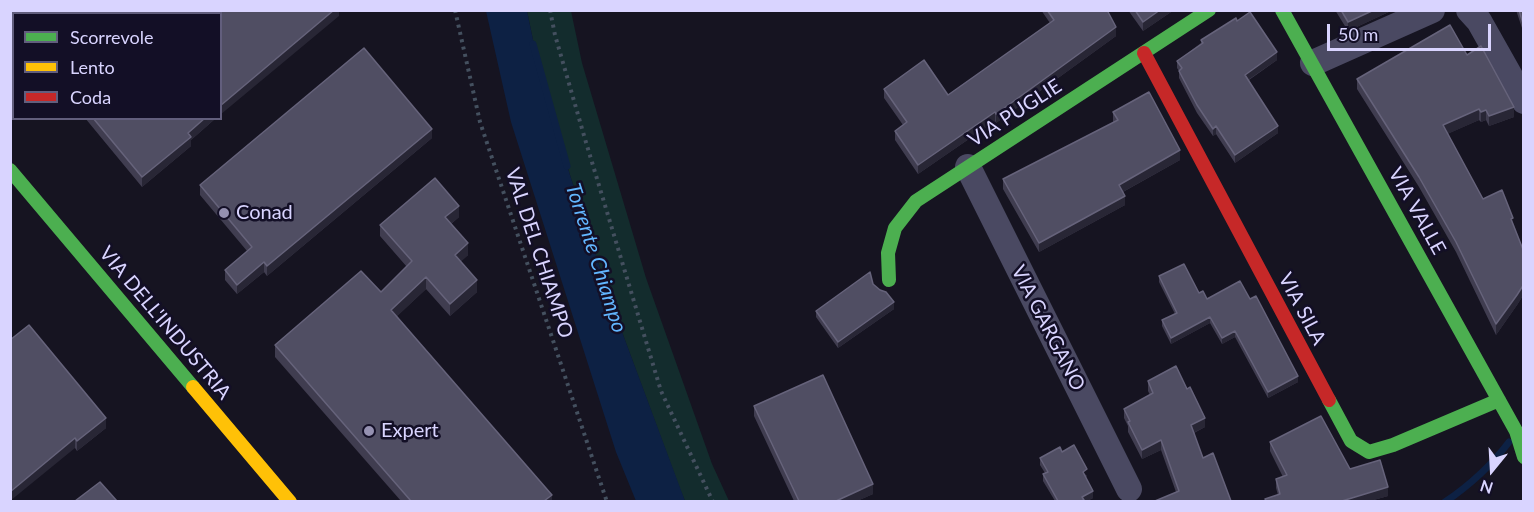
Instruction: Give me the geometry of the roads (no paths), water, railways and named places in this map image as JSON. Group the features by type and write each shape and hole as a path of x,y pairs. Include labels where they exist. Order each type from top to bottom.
{"street":[{"name":"VIA PUGLIE","path":"889,280 888,253 895,228 916,201 1209,10"},
{"name":"VIA VALLE","path":"1282,10 1520,435 1524,457"},
{"path":"1313,63 1432,10"},
{"path":"1469,10 1479,21 1524,101"},
{"name":"VIA SILA","path":"1144,53 1350,441 1369,452 1393,445 1499,400"},
{"name":"VIA GARGANO","path":"968,167 1129,489"},
{"name":"VIA DELL'INDUSTRIA","path":"10,170 290,501"}],"water":[{"path":"486,11 527,11 542,83 570,175 612,305 685,501 636,501 616,452 511,122"}],"waterway":[{"name":"Torrente Chiampo","path":"533,44 567,166"},
{"path":"1445,502 1480,475 1509,442"}],"place":[{"name":"Conad","path":"224,213"},
{"name":"Expert","path":"369,431"}]}
